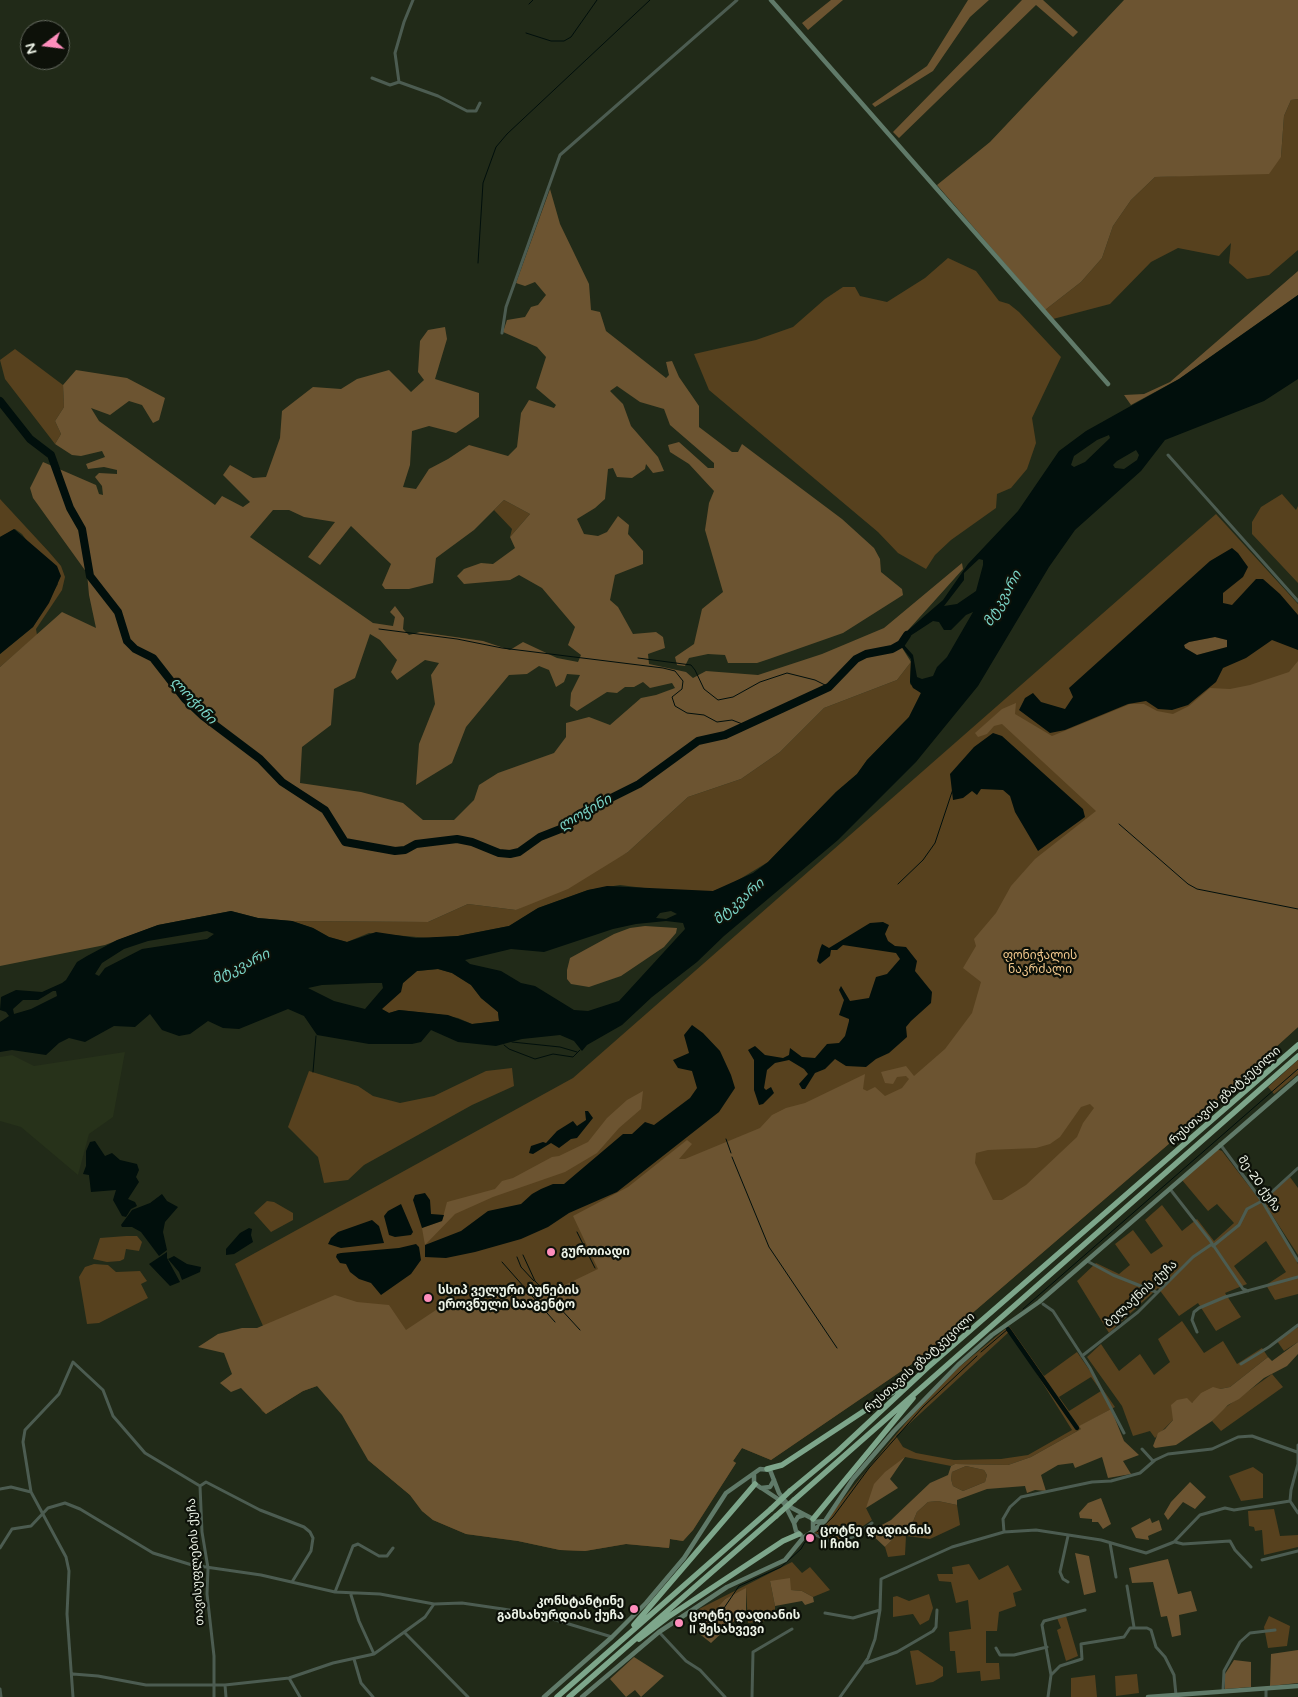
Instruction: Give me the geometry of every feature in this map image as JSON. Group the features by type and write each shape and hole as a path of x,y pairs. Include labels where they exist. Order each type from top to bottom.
{"highway":[{"name":"რუსთავის გზატკეცილი","path":"557,1697 837,1452 927,1368 1298,1046"},
{"name":"რუსთავის გზატკეცილი","path":"569,1697 1298,1056"},
{"path":"767,1468 782,1465 886,1398 927,1368"},
{"path":"814,1521 857,1464 936,1374"},
{"path":"614,1646 659,1598 755,1484"},
{"path":"626,1647 783,1541 799,1534"}],"street":[{"path":"399,82 395,53 413,0"},
{"path":"502,333 506,306 560,155 737,0"},
{"path":"770,0 1108,384"},
{"path":"372,78 390,85 399,82 438,96 467,110 476,111 480,103"},
{"path":"1168,455 1298,601"},
{"path":"582,1697 659,1632 727,1587 777,1565 825,1521 853,1479 899,1425 938,1384 992,1335 1039,1302 1298,1078"},
{"name":"მე-20 ქუჩა","path":"1220,1144 1262,1200 1298,1261"},
{"name":"ბელაქნის ქუჩა","path":"1082,1356 1138,1312 1156,1292 1194,1257 1239,1225 1248,1210 1298,1168"},
{"path":"1170,1189 1243,1289 1249,1291"},
{"path":"1087,1261 1113,1275 1156,1292"},
{"path":"1197,1332 1192,1320 1194,1312 1225,1297 1298,1277"},
{"path":"1043,1304 1052,1311 1082,1356 1124,1433"},
{"path":"1241,1364 1269,1347 1298,1325"},
{"name":"თავისუფლების ქუჩა","path":"31,1492 22,1436 25,1430 58,1394 73,1362 102,1390 113,1416 145,1453 200,1486 202,1532 208,1568 207,1594 214,1656 214,1697"},
{"path":"1004,1532 1003,1519 1010,1507 1021,1497 1092,1482 1111,1481 1140,1473 1154,1461 1168,1454 1212,1449 1238,1437 1252,1436 1297,1452"},
{"path":"1298,1445 1298,1464 1290,1501 1298,1514"},
{"path":"1142,1449 1154,1461"},
{"path":"544,1697 612,1637 670,1576 694,1544 720,1498 760,1469 767,1468 772,1473 785,1501 814,1521 825,1521"},
{"path":"755,1473 755,1484"},
{"path":"763,1489 770,1487 774,1480"},
{"path":"200,1486 206,1482 260,1510 304,1527 310,1532 314,1538 311,1551 292,1582"},
{"path":"738,1484 755,1484 784,1503 799,1534 795,1549"},
{"path":"0,1489 11,1487 31,1492 66,1557 69,1571 67,1614 73,1674 73,1697 69,1697"},
{"path":"840,1697 865,1664 875,1639 880,1610 880,1579 952,1547 1004,1532 1036,1530 1110,1542 1146,1553 1174,1542 1200,1515 1225,1508 1234,1510 1290,1501"},
{"path":"0,1548 12,1529 30,1526 54,1505 65,1503 80,1509 153,1553 208,1568 261,1575 335,1592 380,1594 434,1604 462,1603 539,1615 612,1637"},
{"path":"794,1523 798,1517 804,1515"},
{"path":"810,1533 814,1521"},
{"path":"799,1534 810,1533 838,1545 872,1524"},
{"path":"1068,1536 1060,1572 1062,1579 1068,1582"},
{"path":"1174,1542 1183,1544 1230,1540 1235,1550 1251,1567"},
{"path":"1110,1542 1116,1577"},
{"path":"335,1592 353,1546 358,1544 379,1556 387,1556 393,1548"},
{"path":"1262,1560 1298,1551"},
{"path":"1127,1586 1134,1627"},
{"path":"352,1594 359,1621 374,1654"},
{"path":"73,1674 98,1676 146,1685 225,1685 289,1678 332,1663 374,1654 425,1617 434,1604"},
{"path":"825,1613 853,1618 880,1610"},
{"path":"865,1664 897,1652 933,1631 936,1627 937,1610"},
{"path":"1048,1697 1051,1675 1042,1625 1044,1620 1085,1610"},
{"path":"1051,1675 1060,1666 1082,1659 1081,1644 1124,1637 1130,1628 1134,1627 1151,1630 1156,1647 1165,1657 1174,1675 1176,1695"},
{"path":"752,1697 753,1652 792,1629"},
{"path":"1223,1691 1224,1671 1240,1642 1250,1633 1275,1630"},
{"path":"659,1632 686,1661 700,1670 725,1697"},
{"path":"405,1633 468,1697"},
{"path":"996,1648 1000,1655 1014,1655 1047,1648"},
{"path":"354,1659 361,1683 373,1697"},
{"path":"289,1678 300,1697"},
{"path":"225,1685 226,1697"},
{"path":"1148,1697 1298,1686"},
{"path":"1266,1688 1266,1697"},
{"path":"0,1689 1,1697"}],"shaded area":[{"path":"125,1052 113,1117 89,1134 78,1175 21,1127 0,1121 0,1057 12,1055 34,1066"}],"green space":[{"path":"831,0 843,0 808,30 802,23"},
{"path":"968,0 989,0 970,17 933,71 875,107 872,104 927,66"},
{"path":"1022,0 1043,0 1078,32 1073,37 1036,5 899,138 893,132"},
{"path":"1124,0 1298,0 1298,99 1291,100 1284,116 1281,157 1269,174 1155,177 1131,200 1113,226 1102,258 1081,282 1045,310 937,185 990,142"},
{"path":"1298,99 1298,250 1269,275 1247,279 1229,263 1231,243 1219,256 1178,248 1151,262 1110,304 1053,319 1045,310 1081,282 1102,258 1113,226 1131,200 1155,177 1203,175 1281,157 1284,116 1291,100"},
{"path":"550,189 560,224 589,284 591,310 600,312 606,331 666,378 669,375 666,362 672,361 679,377 699,406 699,427 732,452 738,452 742,444 842,519 874,548 880,559 881,572 902,589 903,595 843,633 769,659 757,663 728,663 725,655 708,654 689,658 685,666 677,665 675,657 694,644 702,609 723,592 705,530 709,503 714,491 689,464 670,452 668,445 679,442 708,468 714,468 714,463 670,425 664,409 640,402 617,386 610,391 623,404 631,426 658,457 664,471 653,473 646,464 645,469 632,478 617,477 613,468 608,469 605,499 595,508 577,519 584,534 598,536 607,532 618,516 629,525 628,534 643,551 643,564 615,575 610,600 618,607 633,634 656,632 663,637 665,648 648,654 649,664 686,672 693,678 706,671 758,675 822,654 884,628 962,563 963,569 901,638 901,646 911,662 897,680 824,708 780,752 741,779 688,797 628,852 568,889 516,910 468,904 428,922 292,921 258,918 231,911 158,925 105,945 0,966 0,667 62,612 96,628 89,595 87,573 33,498 30,488 43,462 96,485 99,494 103,495 102,486 95,477 99,473 117,474 117,470 104,467 88,469 86,464 105,457 102,451 81,456 72,455 55,444 61,434 55,421 64,407 63,385 76,370 127,378 165,398 159,420 153,423 142,405 129,401 110,415 91,408 99,421 215,505 222,496 243,507 250,502 223,475 230,465 253,478 266,477 280,438 282,411 313,387 341,389 357,379 389,370 411,392 424,380 418,372 420,341 428,330 445,327 447,339 435,379 479,393 479,417 456,433 429,426 412,431 410,465 403,487 416,489 429,469 469,445 508,456 517,447 521,413 529,400 554,408 556,405 536,388 546,357 537,347 503,332 507,320 525,317 531,307 538,305 546,295 535,282 525,286 516,283","holes":["504,500 530,514 510,537 515,548 493,564 481,563 464,569 457,576 464,584 510,580 519,575 542,588 575,627 568,645 581,655 578,662 557,658 523,642 510,650 483,641 420,632 409,635 403,629 404,618 395,606 390,612 395,617 393,626 373,623 250,537 273,510 289,510 304,517 335,522 308,557 320,565 351,526 391,564 382,585 385,589 409,589 433,583 436,558 474,530","370,634 380,640 397,660 391,672 397,680 425,660 439,663 431,675 435,704 419,744 416,785 452,763 466,727 509,675 527,674 539,666 549,670 556,687 564,682 567,674 580,675 571,693 570,706 577,711 607,692 617,693 625,687 634,687 643,682 650,688 672,683 675,688 641,698 610,725 589,717 566,723 566,737 554,753 498,773 479,785 474,800 454,820 423,820 403,803 361,792 300,783 302,747 331,725 334,689 355,678"]},
{"path":"948,258 976,271 999,301 1009,304 1019,312 1061,357 1032,418 1036,443 1027,469 1011,488 997,494 996,508 951,540 935,555 926,569 898,553 878,532 709,390 694,354 756,340 793,327 825,299 843,287 855,287 860,296 887,302 925,278"},
{"path":"1298,271 1298,295 1179,379 1131,405 1124,395 1144,394 1170,382"},
{"path":"15,349 63,385 64,407 55,421 61,434 55,444 5,379 0,360"},
{"path":"1282,494 1296,510 1298,506 1298,583 1252,534 1252,522 1261,507"},
{"path":"0,499 61,566 65,577 62,590 36,629 37,635 0,667 0,654 33,627 58,584 22,534 15,529 0,537"},
{"path":"504,500 530,514 510,537 512,529 494,510"},
{"name":"ფონიჭალის ნაკრძალი","path":"1216,514 1298,604 1298,1027 1178,1136 919,1359 771,1460 742,1448 733,1461 736,1463 693,1530 683,1541 670,1539 669,1548 626,1544 585,1551 560,1550 518,1541 466,1534 433,1520 422,1511 410,1495 368,1460 395,1419 317,1386 303,1391 266,1414 262,1411 260,1407 264,1328 235,1264 573,1078"},
{"path":"1215,637 1227,640 1227,647 1197,655 1185,648 1184,645 1189,642"},
{"name":"ფონიჭალის ნაკრძალი","path":"1298,661 1298,1027 1178,1136 919,1359 771,1460 742,1448 733,1461 736,1463 693,1530 683,1541 670,1539 669,1548 626,1544 585,1551 560,1550 518,1541 466,1534 433,1520 422,1511 410,1495 368,1460 342,1415 317,1386 303,1391 266,1414 241,1388 231,1392 220,1383 232,1374 224,1353 198,1347 218,1334 242,1328 257,1328 335,1295 357,1302 389,1305 406,1330 454,1298 467,1313 502,1291 536,1287 546,1294 598,1269 573,1216 628,1187 687,1140 692,1144 679,1159 685,1159 760,1128 772,1115 786,1108 805,1103 865,1074 863,1089 867,1091 875,1087 885,1096 902,1088 909,1079 906,1076 897,1077 893,1084 885,1083 881,1072 906,1066 914,1076 945,1049 972,1013 981,982 963,968 976,946 974,939 996,913 1011,886 1035,859 1096,811 1002,724 994,726 987,734 978,737 975,733 1002,709 1016,703 1015,714 1052,736 1130,704 1144,704 1157,711 1173,714 1189,706 1210,688 1230,689 1250,685 1289,672","holes":["1090,1104 1094,1108 1083,1123 1077,1137 1026,1185 1002,1200 993,1200 975,1163 976,1153 988,1150 1036,1148 1050,1144 1060,1137 1081,1107"]},
{"path":"911,662 910,684 921,693 909,717 867,760 857,774 836,792 768,862 730,885 713,891 703,892 660,890 620,885 588,890 538,908 509,926 458,936 429,938 369,933 347,942 329,937 313,928 292,921 428,922 468,904 516,910 628,852 688,797 741,779 780,752 824,708 897,680"},
{"path":"645,926 677,928 676,933 664,947 621,976 589,987 571,984 567,979 570,958 614,934 630,928"},
{"path":"438,969 452,973 471,985 481,998 498,1012 499,1021 472,1024 458,1018 437,1014 399,1010 389,1013 381,1009 403,983 417,971"},
{"path":"1298,1060 1298,1074 1274,1094 1268,1087"},
{"path":"512,1068 514,1086 472,1105 364,1165 348,1180 324,1183 318,1157 288,1127 309,1071 358,1086 373,1096 400,1103 434,1096 486,1071"},
{"path":"643,1091 641,1109 619,1128 597,1153 565,1172 493,1197 455,1214 425,1245 422,1228 442,1221 447,1202 495,1189 502,1181 513,1178 552,1157 559,1156 588,1142 607,1118 627,1100"},
{"path":"1217,1149 1222,1151 1262,1203 1294,1255 1298,1264 1298,1294 1275,1300 1266,1285 1286,1272 1266,1241 1234,1266 1247,1284 1225,1293 1241,1317 1216,1331 1198,1303 1179,1316 1158,1288 1109,1333 1077,1281 1096,1263 1119,1274 1130,1265 1115,1244 1133,1230 1151,1254 1163,1246 1145,1220 1162,1205 1182,1231 1197,1219 1214,1241 1234,1223 1217,1204 1208,1211 1182,1180"},
{"path":"1290,1177 1298,1188 1298,1255 1263,1201"},
{"path":"267,1201 274,1202 293,1213 293,1220 271,1232 254,1213"},
{"path":"137,1236 142,1242 139,1251 126,1249 124,1259 120,1261 107,1262 93,1259 100,1238"},
{"path":"94,1264 108,1265 116,1272 140,1271 147,1281 141,1284 148,1298 99,1323 87,1324 79,1277 85,1267"},
{"path":"1182,1321 1204,1353 1223,1341 1237,1364 1262,1348 1268,1357 1230,1387 1220,1389 1174,1412 1173,1420 1155,1438 1150,1431 1133,1436 1122,1406 1087,1357 1101,1344 1119,1371 1140,1354 1154,1375 1170,1362 1158,1339"},
{"path":"1009,1326 1044,1376 1077,1352 1115,1407 1080,1426 1081,1429 1031,1457 1008,1465 955,1464 951,1466 905,1457 866,1508 872,1520 839,1542 815,1533 913,1414 958,1368","holes":["1010,1331 1072,1430 1028,1455 1001,1459 954,1460 916,1453 903,1447 896,1436","1091,1377 1101,1391 1069,1411 1059,1397"]},
{"path":"1298,1327 1298,1342 1284,1351 1277,1341"},
{"path":"1298,1342 1298,1354 1287,1366 1264,1378 1239,1399 1228,1405 1212,1421 1176,1445 1155,1448 1153,1446 1158,1433 1165,1429 1173,1420 1171,1405 1177,1400 1187,1398 1192,1403 1201,1393 1213,1387 1220,1389 1230,1387 1268,1357 1272,1361"},
{"path":"1272,1374 1283,1387 1221,1431 1212,1421 1219,1412"},
{"path":"1111,1409 1124,1441 1139,1455 1123,1461 1131,1474 1108,1478 1102,1457 1075,1468 1073,1463 1058,1465 1041,1475 1046,1491 1035,1490 1027,1493 1025,1486 987,1489 957,1500 957,1505 938,1501 928,1502 917,1512 912,1524 905,1527 885,1547 869,1532 891,1520 930,1483 948,1475 951,1466 955,1464 1008,1465 1031,1457 1081,1429 1079,1426","holes":["966,1466 984,1470 987,1475 985,1482 963,1491 953,1486 952,1472"]},
{"path":"905,1457 890,1479 898,1488 866,1508 874,1484 885,1472"},
{"path":"966,1466 984,1470 987,1475 985,1482 963,1491 953,1486 951,1479 952,1472"},
{"path":"1253,1467 1263,1474 1263,1498 1241,1501 1229,1476"},
{"path":"1190,1482 1206,1497 1195,1509 1183,1502 1168,1520 1164,1514 1171,1502"},
{"path":"1101,1498 1111,1524 1103,1529 1098,1522 1092,1522 1092,1519 1080,1518 1079,1513 1088,1503"},
{"path":"938,1501 957,1505 960,1525 930,1539 906,1536 905,1555 888,1557 885,1547 905,1527 912,1524 917,1512 928,1502"},
{"path":"1274,1509 1280,1536 1298,1535 1298,1547 1264,1555 1262,1530 1255,1531 1254,1527 1249,1526 1248,1511"},
{"path":"1150,1518 1152,1523 1159,1520 1162,1530 1148,1536 1149,1540 1136,1538 1131,1528"},
{"path":"1075,1553 1089,1556 1096,1592 1084,1595"},
{"path":"1168,1559 1178,1594 1191,1591 1197,1611 1179,1615 1181,1635 1172,1637 1167,1616 1161,1617 1153,1582 1132,1583 1129,1568"},
{"path":"792,1562 802,1573 810,1567 830,1590 813,1597 802,1591 791,1590 770,1581 775,1606 775,1620 748,1623 746,1589 725,1599 709,1620 699,1609"},
{"path":"969,1564 979,1580 1008,1565 1022,1590 1013,1593 1016,1606 999,1612 997,1631 986,1631 986,1663 999,1663 1000,1679 981,1681 980,1671 957,1673 955,1651 950,1651 949,1632 971,1629 968,1600 956,1603 951,1582 939,1581 937,1574 953,1574 952,1567"},
{"path":"790,1578 791,1590 802,1591 813,1597 814,1602 805,1605 802,1601 775,1606 770,1581"},
{"path":"746,1588 746,1610 711,1643 697,1632 725,1599"},
{"path":"929,1594 933,1608 929,1620 920,1625 913,1614 893,1617 893,1597 897,1596 909,1601"},
{"path":"1066,1616 1078,1656 1066,1661 1057,1630 1061,1628 1057,1618"},
{"path":"1269,1616 1290,1626 1287,1646 1268,1648 1264,1627"},
{"path":"918,1650 943,1667 943,1676 933,1682 916,1685 910,1651"},
{"path":"1298,1650 1298,1683 1270,1686 1271,1654"},
{"path":"634,1657 664,1676 641,1697 635,1690 626,1697 610,1679"},
{"path":"1234,1660 1251,1662 1251,1687 1225,1689 1225,1674"},
{"path":"1137,1674 1139,1693 1116,1696 1115,1676"},
{"path":"1095,1675 1097,1697 1071,1697 1071,1678"}],"water":[{"name":"მტკვარი","path":"1298,295 1298,379 1264,401 1165,440 1141,471 1075,530 1049,567 978,686 916,762 838,840 724,936 697,962 652,997 622,1025 587,1045 582,1051 574,1041 560,1035 522,1039 496,1046 458,1042 431,1030 421,1042 412,1044 369,1044 317,1035 304,1016 288,1009 239,1029 223,1028 208,1021 190,1034 179,1036 162,1030 150,1014 135,1027 114,1026 85,1042 69,1038 59,1043 46,1055 12,1050 0,1052 0,1022 9,1016 6,1012 0,1010 1,997 16,990 42,992 62,983 66,980 77,962 117,940 158,925 231,911 258,918 292,921 313,928 329,937 347,942 376,932 416,938 458,936 509,926 538,908 588,890 607,886 713,891 753,873 768,862 836,792 857,774 867,760 909,717 921,693 913,688 910,682 911,659 901,646 906,632 943,600 968,564 1018,511 1059,451 1086,431 1179,379","holes":["1109,435 1110,438 1085,462 1074,467 1071,465 1074,456 1097,440","1136,450 1139,455 1137,460 1124,469 1115,468 1113,465","979,559 983,560 976,591 957,604 944,606 964,580 964,573","973,612 947,657 937,667 933,676 922,679 917,677 913,655 904,645 907,638 933,621 939,622 944,630 951,630 966,615","671,911 677,914 666,919 656,918 660,913","666,921 683,923 685,929 619,1001 588,1011 574,1010 535,986 521,983 501,971 470,964 465,960 511,949 544,952 613,929 636,924","207,931 214,934 207,939 142,949 105,968 99,976 95,974 102,963 124,949 148,941","438,969 452,973 471,985 481,998 498,1012 499,1021 472,1024 448,1015 399,1010 389,1013 382,1009 401,992 403,983 417,971","371,983 382,983 383,988 365,1009 334,1001 308,988 322,985","56,991 57,996 31,1009 14,1014 13,1009 23,1000 38,1000"]},
{"path":"14,529 57,566 61,576 49,603 33,627 0,654 0,537"},
{"path":"1232,548 1248,567 1243,577 1223,593 1223,603 1232,605 1256,579 1263,579 1280,594 1298,615 1298,650 1272,640 1246,658 1223,668 1216,682 1188,705 1172,710 1158,709 1146,701 1128,704 1065,730 1050,733 1019,710 1025,698 1033,693 1041,702 1065,709 1073,697 1069,688 1210,561","holes":["1215,637 1227,640 1227,647 1197,655 1185,648 1184,645 1189,642"]},
{"path":"993,733 1002,736 1083,809 1085,817 1038,851 1015,812 1010,796 1003,790 981,789 977,795 972,791 963,798 953,800 950,774 974,747"},
{"path":"883,922 889,925 885,934 888,941 895,946 906,947 917,961 915,971 932,992 931,1003 906,1027 907,1037 889,1053 876,1059 866,1067 846,1066 835,1059 825,1069 815,1073 805,1089 802,1089 799,1084 808,1074 804,1069 789,1060 775,1063 767,1070 764,1088 766,1090 771,1087 774,1093 763,1104 759,1105 754,1090 754,1060 748,1050 755,1046 765,1055 783,1058 789,1055 790,1048 802,1057 815,1058 827,1044 839,1043 845,1036 849,1021 849,1019 839,1015 844,1000 839,990 841,986 850,1001 869,998 876,977 887,974 900,959 896,953 843,945 837,950 831,950 830,956 820,964 817,961 820,949 822,944 829,948 870,923"},
{"path":"692,1025 703,1033 720,1051 731,1075 735,1088 719,1112 617,1192 569,1213 548,1227 521,1239 475,1252 446,1258 425,1257 425,1245 461,1231 488,1211 521,1204 541,1189 553,1184 564,1184 623,1134 632,1134 645,1122 654,1125 690,1098 697,1088 692,1071 678,1068 673,1060 689,1053 684,1035"},
{"path":"585,1111 588,1111 593,1118 577,1138 571,1139 559,1148 551,1143 533,1154 529,1153 531,1146 543,1142 546,1143 557,1131 573,1121 577,1126 586,1120"},
{"path":"95,1141 105,1156 112,1153 120,1160 137,1164 139,1170 136,1177 139,1182 128,1199 135,1202 137,1206 131,1209 126,1217 122,1216 113,1200 116,1190 91,1192 89,1175 83,1174 86,1166 86,1151 90,1142"},
{"path":"425,1193 430,1200 431,1214 444,1215 442,1221 422,1228 413,1200 415,1195"},
{"path":"162,1194 167,1201 178,1207 165,1222 163,1232 167,1250 159,1256 141,1232 132,1227 122,1227 121,1225 132,1210 150,1203"},
{"path":"401,1204 413,1232 411,1235 395,1237 389,1235 384,1216 388,1211"},
{"path":"372,1220 379,1226 384,1243 341,1248 328,1244 331,1238 338,1232"},
{"path":"249,1228 252,1229 253,1242 234,1254 226,1255 226,1249 240,1233"},
{"path":"416,1244 419,1247 421,1260 411,1274 381,1295 371,1283 359,1279 350,1272 346,1264 340,1263 336,1257 337,1254 341,1253 399,1248"},
{"path":"167,1252 167,1258 180,1282 170,1286 149,1264"},
{"path":"174,1256 187,1264 201,1267 200,1272 182,1280 179,1272 168,1259"}],"waterway":[{"path":"529,4 533,0"},
{"path":"526,33 551,41 564,41 571,37 597,0"},
{"path":"478,263 483,183 496,147 507,134 650,0"},
{"name":"ლოჭინი","path":"0,401 30,439 51,455 70,508 82,529 90,576 118,612 127,641 135,649 153,658 185,699 203,716 260,759 282,782 325,810 345,842 395,851 405,850 416,844 457,839 472,842 499,853 510,854 519,852 540,837 568,826 579,814 639,784 698,741 725,735 829,687 856,659 866,654 892,649 901,644 907,635"},
{"path":"379,629 457,639 502,648 675,671 683,681 682,689 672,697 675,706 687,713 704,715 717,722 732,720 745,725"},
{"path":"638,658 691,665 704,689 718,700 733,697 760,682 787,673 815,680 829,687"},
{"path":"898,884 923,860 935,843 953,789"},
{"path":"1119,824 1188,884 1197,889 1298,909"},
{"path":"313,1072 316,1036"},
{"path":"512,1042 560,1047 577,1052"},
{"path":"504,1045 509,1049 535,1059 553,1054 573,1057 580,1050"},
{"path":"1023,1309 1298,1069"},
{"path":"726,1139 731,1153"},
{"path":"732,1157 769,1247 837,1348"},
{"path":"577,1232 595,1268"},
{"path":"523,1255 535,1281 580,1330"},
{"path":"517,1257 521,1267 534,1281"},
{"path":"502,1262 555,1322"},
{"path":"981,1352 1008,1329"},
{"path":"1008,1329 1077,1428"},
{"path":"817,1532 833,1517 869,1468 923,1407 977,1356"},
{"path":"704,1626 724,1608 739,1586 781,1567 801,1549 805,1542 813,1538"}],"place":[{"name":"გურთიადი","path":"551,1252"},
{"name":"სსიპ ველური ბუნების ეროვნული სააგენტო","path":"428,1298"},
{"name":"ცოტნე დადიანის II ჩიხი","path":"810,1538"},
{"name":"კონსტანტინე გამსახურდიას ქუჩა","path":"634,1609"},
{"name":"ცოტნე დადიანის II შესახვევი","path":"679,1623"}]}
